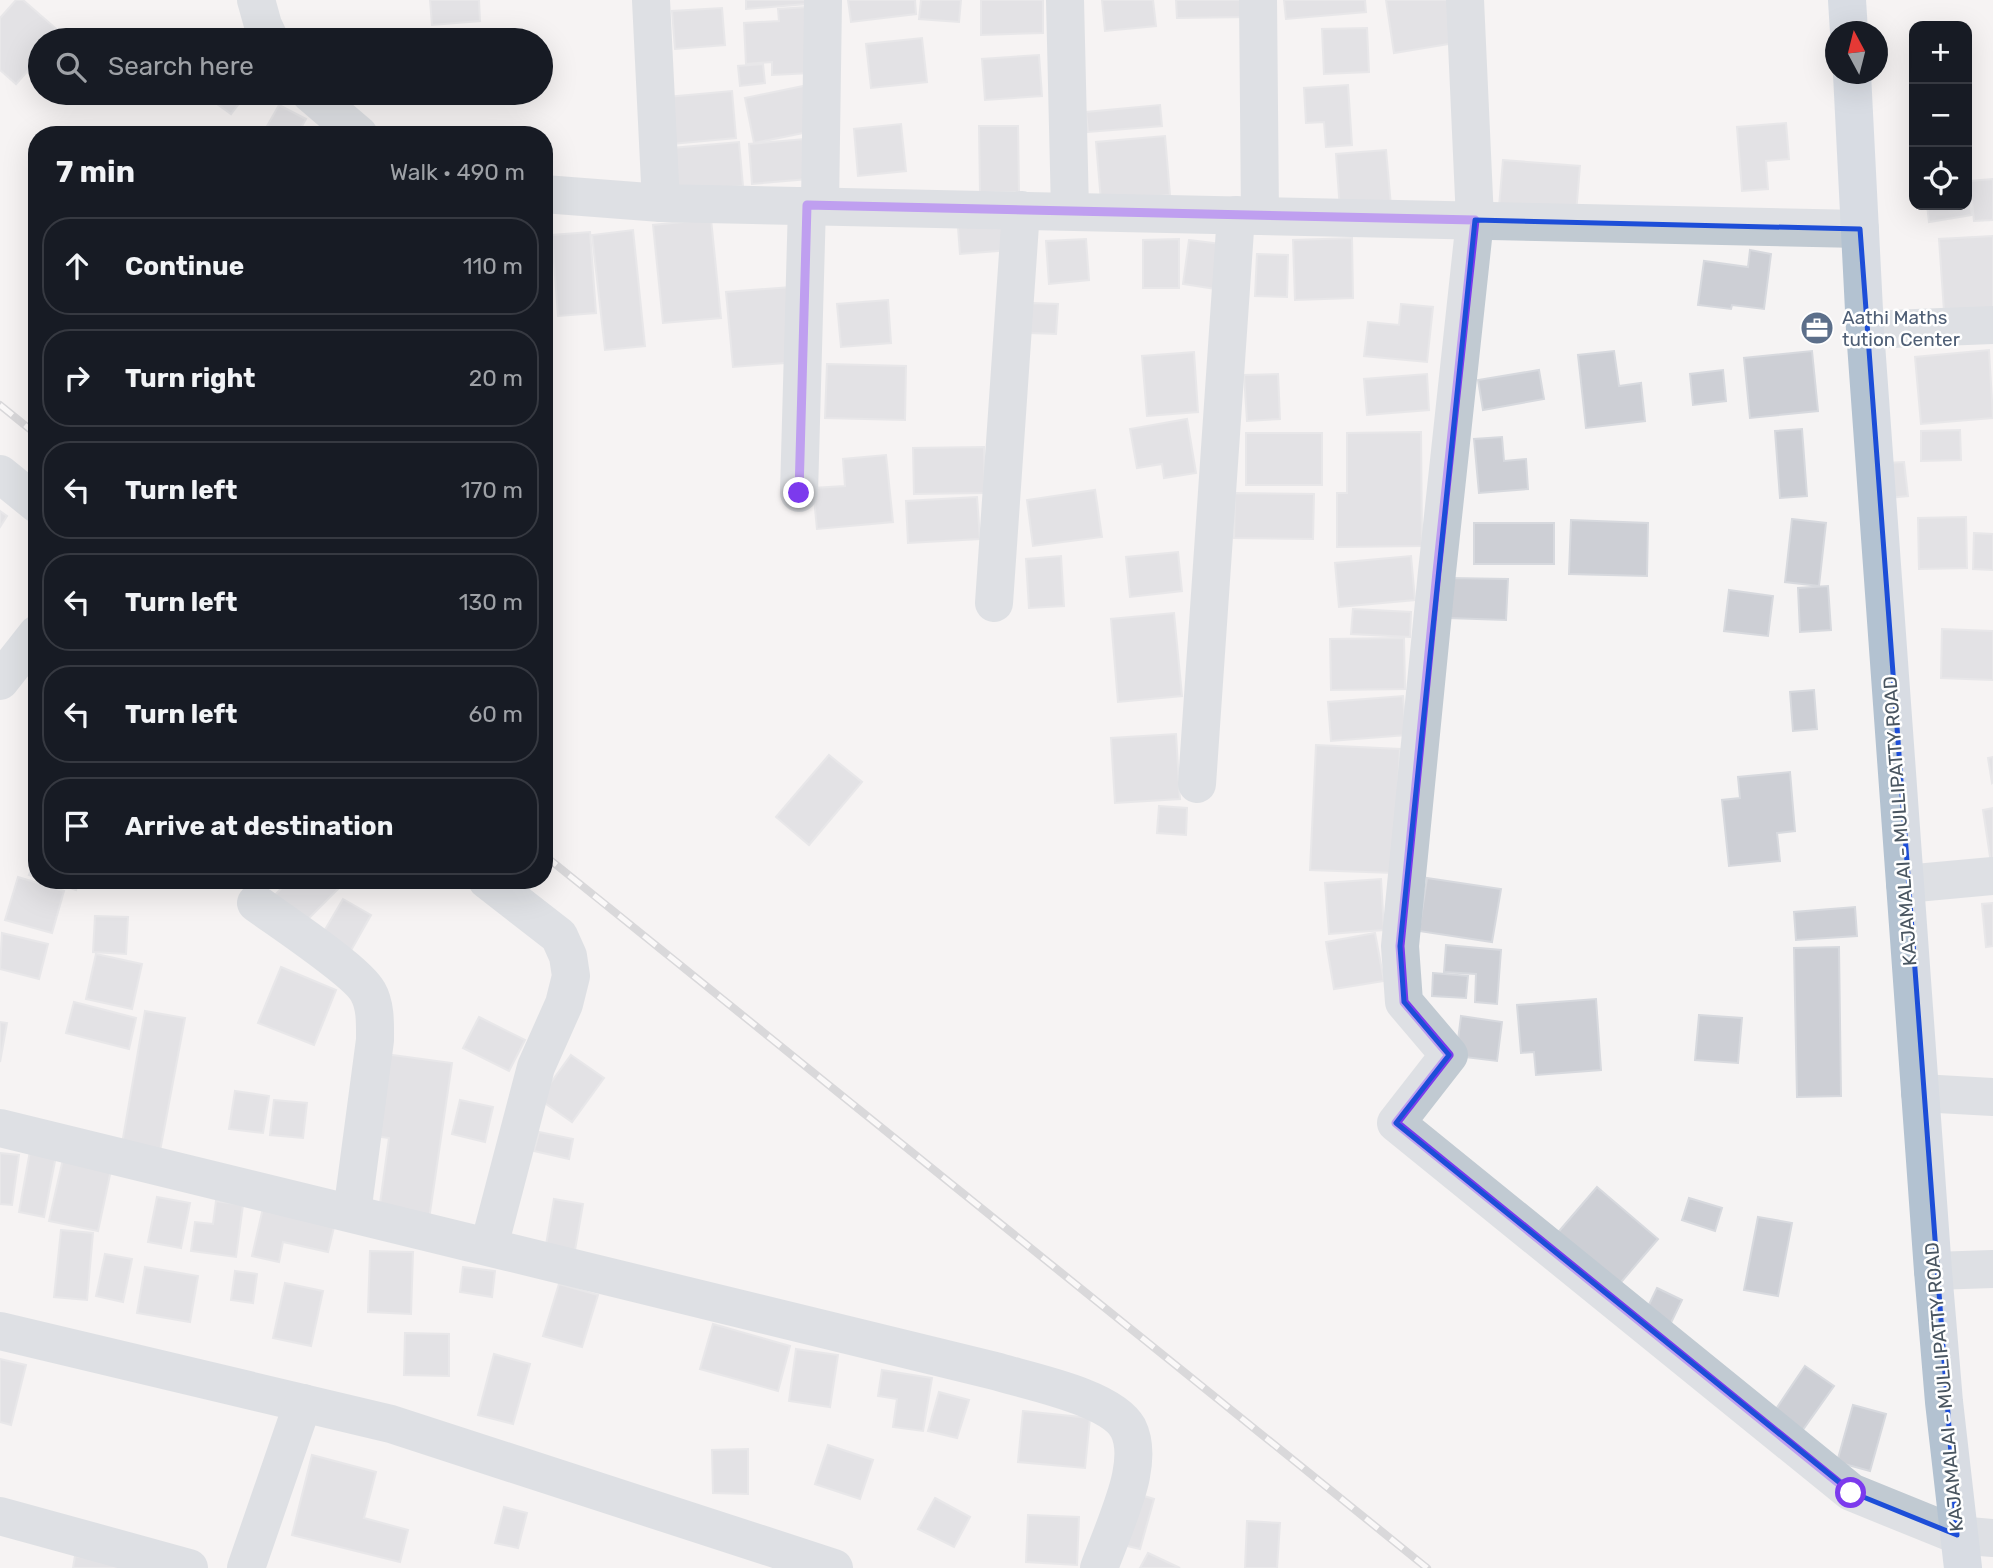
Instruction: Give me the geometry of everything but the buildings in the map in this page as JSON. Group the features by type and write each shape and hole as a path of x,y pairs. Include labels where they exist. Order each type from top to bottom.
{"main road":[{"path":"1847,0 1848,21"},
{"name":"KAJAMALAI - MULLIPATTY ROAD","path":"1853,84 1865,330 1933,1271 1971,1547"}],"street":[{"path":"256,0 264,28"},
{"path":"651,0 661,203"},
{"path":"799,493 823,0"},
{"path":"1065,0 1070,211"},
{"path":"1197,784 1248,215 1258,0"},
{"path":"1465,0 1475,220 1400,946 1404,1002 1449,1055 1396,1123 1851,1493 1971,1547"},
{"path":"324,105 348,126"},
{"path":"553,195 661,203 1860,229"},
{"path":"994,603 1021,210"},
{"path":"1865,330 1993,325"},
{"path":"0,474 28,497"},
{"path":"0,681 28,645"},
{"path":"1905,884 1993,876"},
{"path":"489,1246 536,1067 564,1004 571,975 568,956 559,936 499,889"},
{"path":"256,903 353,975 368,991 374,1014 375,1041 352,1213"},
{"path":"1920,1093 1993,1097"},
{"path":"0,1128 995,1371 1082,1396 1111,1411 1128,1427 1134,1450 1131,1478 1099,1568"},
{"path":"1933,1271 1993,1269"},
{"path":"0,1331 391,1424 780,1560 834,1568"},
{"path":"246,1568 303,1403"},
{"path":"0,1516 189,1568"}],"highlighted area":[{"path":"1475,220 1860,229 1957,1535 1851,1492 1396,1123 1449,1055 1404,1002 1400,946"}],"railway":[{"path":"0,405 28,428"},
{"path":"553,862 1427,1568"}],"place":[{"name":"Aathi Maths tution Center","path":"1817,328"}],"route":[{"path":"799,493 807,205 1475,220 1400,946 1404,1002 1449,1055 1396,1123 1851,1493"}]}
